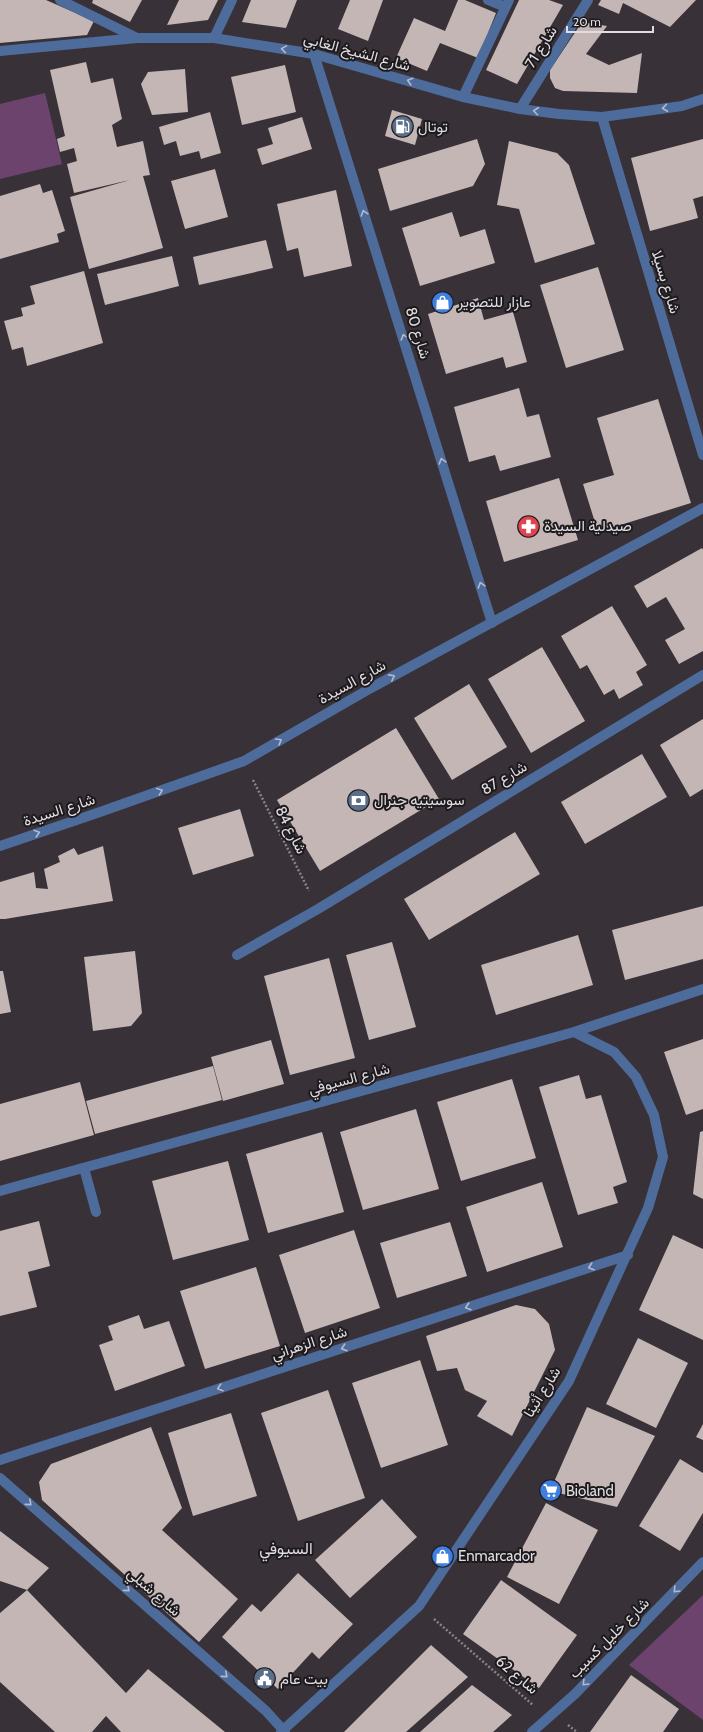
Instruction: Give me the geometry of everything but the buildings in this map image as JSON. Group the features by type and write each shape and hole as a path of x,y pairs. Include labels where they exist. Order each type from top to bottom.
{"street":[{"path":"60,0 137,38"},
{"path":"214,38 232,0"},
{"path":"463,97 507,4 488,0"},
{"name":"شارع 71","path":"520,109 588,0"},
{"name":"شارع الشيخ الغابي","path":"0,51 137,38 214,38 314,54 463,97 520,109 559,114 602,117 682,106 703,100"},
{"name":"شارع 80","path":"314,54 492,622"},
{"name":"شارع بسيلا","path":"602,117 703,454"},
{"name":"شارع السيدة","path":"0,846 244,761 371,688 703,508"},
{"name":"شارع 87","path":"237,955 318,909 703,675"},
{"name":"شارع السيوفي","path":"0,1191 574,1032 703,989"},
{"name":"شارع أثينا","path":"283,1731 419,1606 569,1381 628,1255 648,1208 663,1157 654,1115 636,1077 614,1052 574,1032"},
{"path":"84,1168 96,1212"},
{"name":"شارع الزهراني","path":"0,1460 628,1255"},
{"name":"شارع شبلي","path":"0,1478 266,1710 283,1731"},
{"name":"شارع خليل كسيب","path":"532,1732 575,1694 703,1562"}],"path":[{"name":"شارع 84","path":"244,761 318,909"},
{"name":"شارع 62","path":"419,1606 533,1705 540,1703"},
{"path":"575,1694 565,1723 577,1732"}],"shaded area":[{"path":"45,93 62,164 0,179 0,104"},
{"path":"703,1595 703,1720 629,1665"}],"place":[{"name":"توتال","path":"402,127"},
{"name":"عازار للتصوير","path":"443,302"},
{"name":"صيدلية السيدة","path":"529,526"},
{"name":"سوسيتيه جنرال","path":"358,800"},
{"name":"Bioland","path":"550,1491"},
{"name":"Enmarcador","path":"442,1556"},
{"name":"بيت عام","path":"264,1679"}],"district":[{"name":"السيوفي","path":"286,1548"}]}
